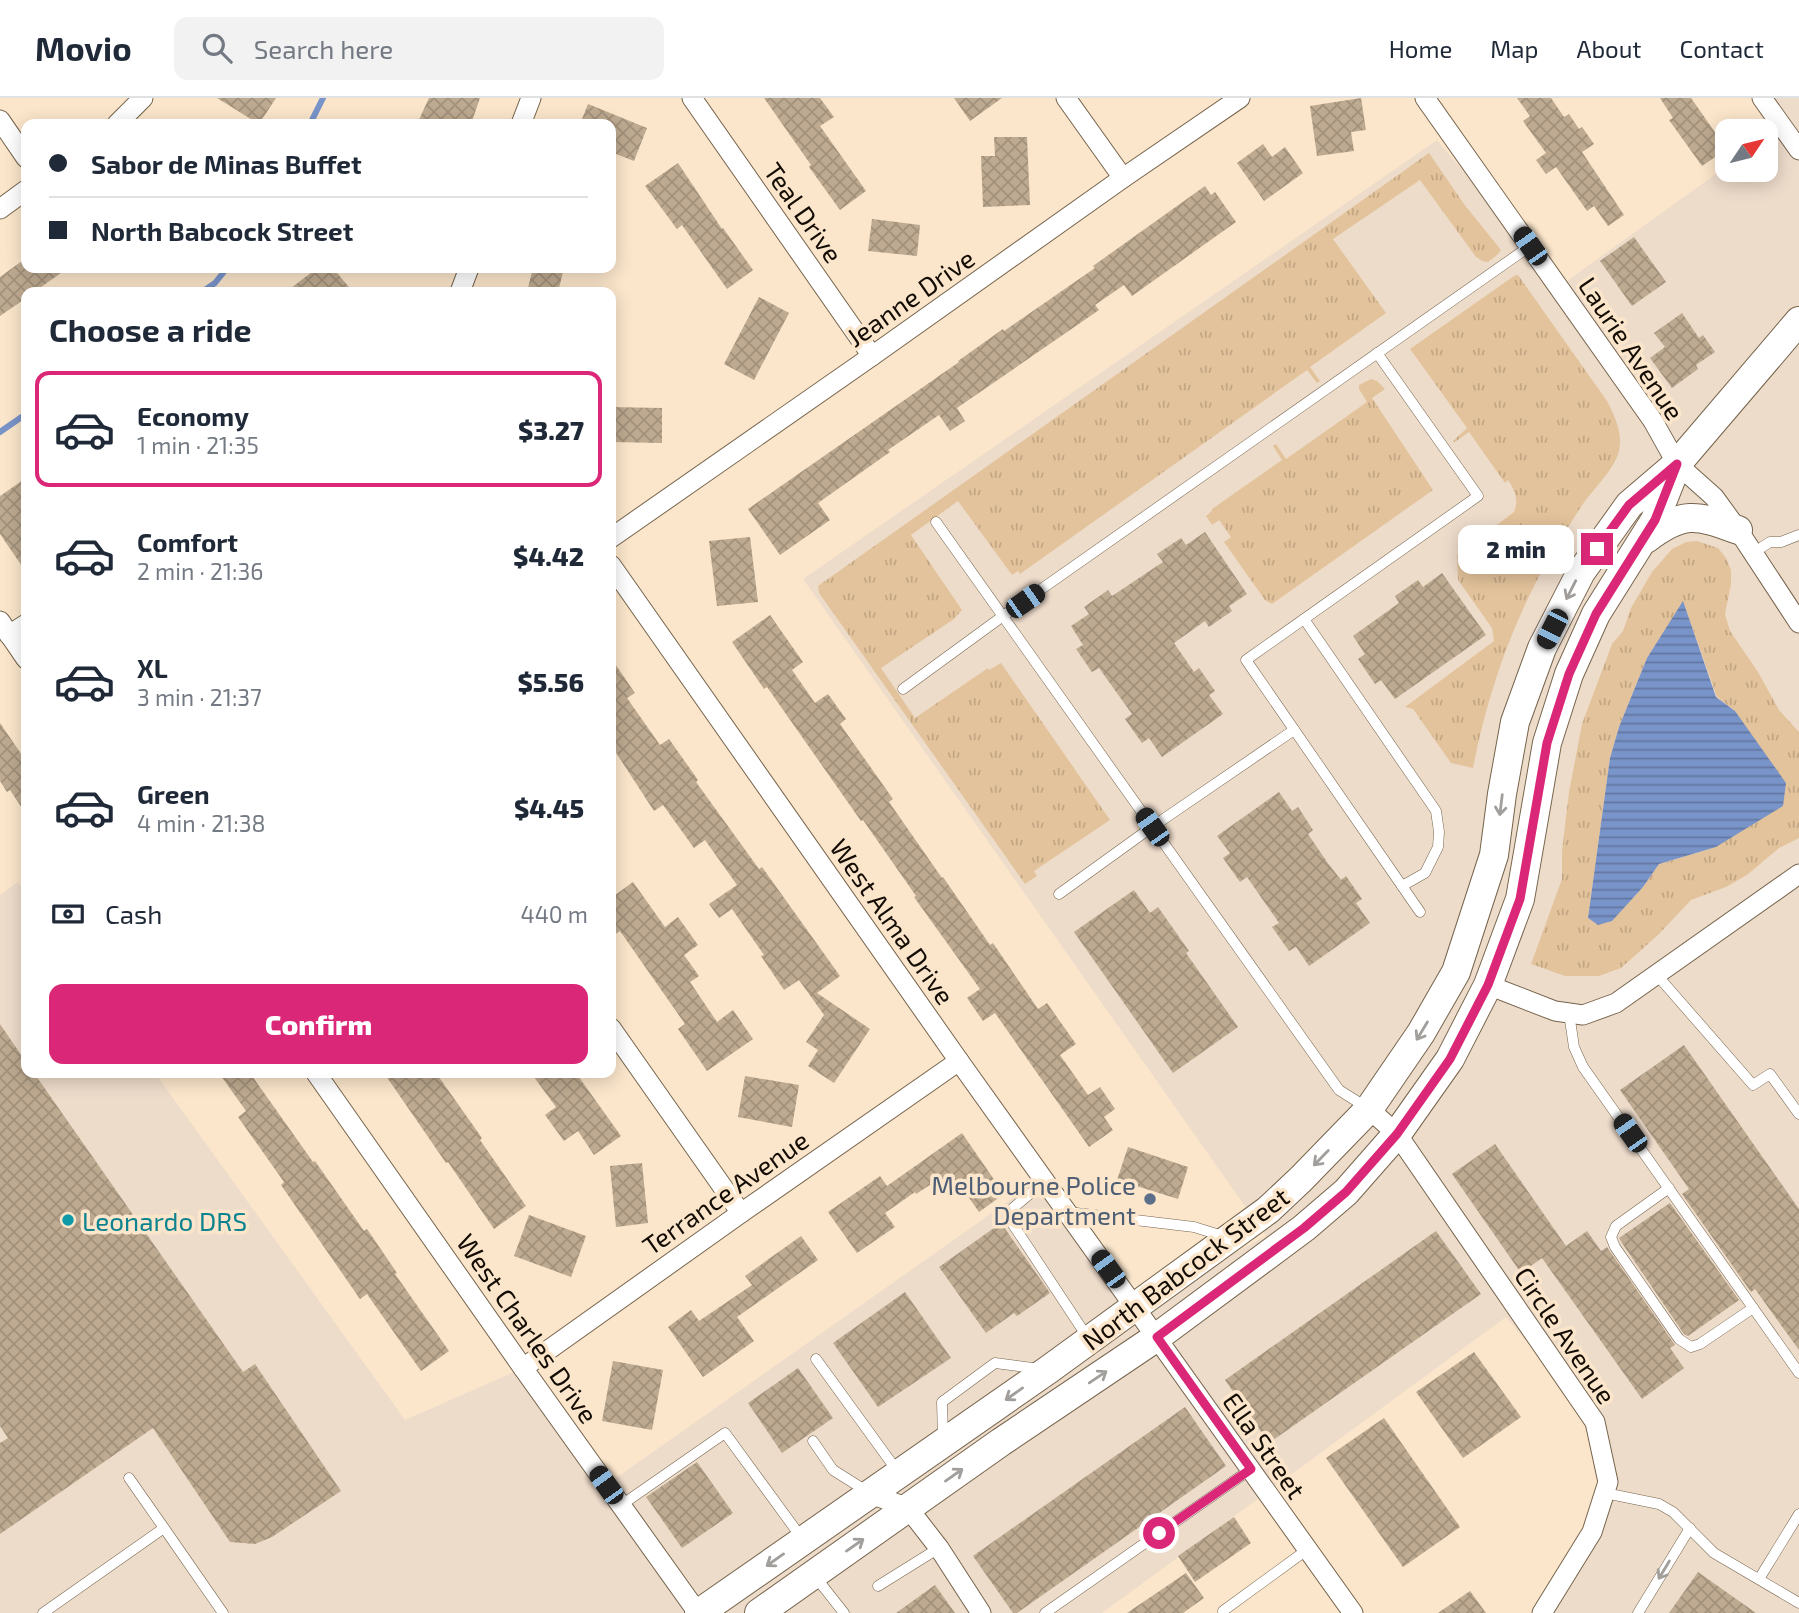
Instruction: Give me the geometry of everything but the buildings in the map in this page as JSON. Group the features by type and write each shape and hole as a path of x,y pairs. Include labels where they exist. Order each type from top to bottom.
{"main road":[{"name":"North Babcock Street","path":"698,1613 1048,1370 1268,1210 1369,1109 1421,1033 1456,972 1494,855 1515,722 1542,648 1581,572 1629,505 1677,464 1799,321"},
{"name":"North Babcock Street","path":"760,1613 1157,1337 1304,1228 1346,1192 1397,1134 1450,1059 1488,985 1520,899 1547,743 1569,674 1596,614 1655,520 1677,464"},
{"path":"1641,543 1665,524 1684,518 1708,519 1745,542"}],"street":[{"path":"122,119 143,98"},
{"path":"524,119 531,98"},
{"name":"Teal Drive","path":"692,98 872,356"},
{"path":"1066,98 1122,178"},
{"name":"Jeanne Drive","path":"616,535 1240,98"},
{"name":"Laurie Avenue","path":"1425,98 1653,421 1677,464 1714,497 1798,621"},
{"path":"1762,98 1799,150"},
{"path":"0,120 21,151"},
{"path":"0,209 21,194"},
{"name":"West Alma Drive","path":"616,572 1135,1307"},
{"path":"5,628 21,652"},
{"path":"1488,985 1555,1011 1583,1015 1616,1003 1799,874"},
{"path":"616,1035 741,1213"},
{"name":"Terrance Avenue","path":"523,1368 959,1061"},
{"name":"West Charles Drive","path":"320,1078 698,1613"},
{"name":"Circle Avenue","path":"1369,1109 1397,1134 1595,1422 1608,1482 1605,1493 1592,1532 1542,1613"},
{"name":"Ella Street","path":"1135,1307 1353,1613"},
{"path":"871,1494 908,1508 939,1548 981,1613"}],"lane":[{"path":"903,689 1530,246"},
{"path":"1377,353 1478,496 1246,660 1420,912"},
{"path":"936,522 1339,1090 1369,1109"},
{"path":"1745,542 1781,542 1799,535"},
{"path":"1304,619 1436,810 1438,847 1425,873 1402,886"},
{"path":"1059,894 1294,730"},
{"path":"1656,974 1753,1085 1770,1074 1799,1114"},
{"path":"1569,1013 1574,1047 1583,1067 1799,1373"},
{"path":"1045,1181 1013,1208 1012,1223 1090,1340"},
{"path":"1669,1188 1616,1226 1611,1237 1615,1247 1679,1339 1691,1347 1700,1344 1754,1308"},
{"path":"1067,1212 1194,1227 1229,1238"},
{"path":"816,1359 900,1474"},
{"path":"620,1506 724,1433 804,1540"},
{"path":"813,1441 834,1470 871,1494"},
{"path":"1045,1613 1251,1469"},
{"path":"129,1478 223,1613"},
{"path":"1605,1493 1659,1504 1673,1512 1714,1553 1799,1603"},
{"path":"1759,1579 1799,1514"},
{"path":"43,1613 164,1528"},
{"path":"1638,1613 1690,1528"},
{"path":"878,1586 939,1548"},
{"path":"1223,1611 1308,1549"},
{"path":"814,1574 844,1613"}],"shaded area":[{"path":"1762,98 1799,98 1799,1613 1544,1613 1608,1481 1595,1422 1506,1317 1102,1613 0,1613 0,895 18,882 21,886 21,1078 159,1078 405,1420 523,1368 606,1485 1043,1177 1135,1307 1266,1236 803,579 1437,140 1528,247 1557,288 1715,175 1715,182 1778,182 1778,129 1782,126"}],"green space":[{"path":"1429,153 1464,204 1501,250 1488,262 1476,257 1420,180 1333,239 1386,313 1310,367 1320,381 1317,383 1307,370 1020,574 1018,571 1012,575 958,501 911,535 962,610 954,619 881,668 915,718 988,668 989,670 1001,663 1110,820 1034,871 1037,876 1025,884 819,593 818,586"},
{"path":"1518,275 1607,401 1618,425 1620,445 1613,465 1583,504 1549,558 1523,608 1493,687 1473,768 1451,763 1413,709 1405,707 1494,641 1492,628 1458,580 1457,555 1514,512 1516,499 1508,480 1505,483 1469,432 1453,441 1467,428 1410,349"},
{"path":"1371,379 1385,389 1372,398 1433,490 1272,604 1265,600 1224,542 1231,537 1219,520 1212,525 1206,516 1282,460 1273,446 1276,444 1286,459 1367,402 1359,385"},
{"path":"1697,541 1718,548 1726,558 1731,570 1725,614 1730,631 1758,672 1779,710 1799,732 1799,838 1779,848 1747,875 1726,887 1691,900 1658,935 1621,968 1599,976 1565,976 1531,964 1562,879 1562,851 1569,792 1582,724 1612,644 1623,631 1631,608 1652,572 1672,549 1686,542","holes":["1683,602 1717,697 1735,711 1716,847 1659,864 1643,887 1612,920 1598,925 1588,918 1610,758 1619,727 1647,658"]}],"water":[{"path":"1683,601 1716,697 1735,711 1786,783 1783,806 1716,847 1659,864 1643,887 1612,921 1598,925 1588,918 1610,758 1619,727 1647,658"}],"waterway":[{"path":"312,119 323,98"},
{"path":"209,287 223,273"},
{"path":"0,432 21,417"}],"place":[{"name":"Melbourne Police Department","path":"1150,1199"},
{"name":"Leonardo DRS","path":"68,1220"}],"route":[{"path":"1159,1533 1251,1469 1157,1337 1304,1228 1346,1192 1397,1134 1450,1059 1488,985 1520,899 1547,743 1569,674 1596,614 1655,520 1677,464 1629,505 1597,549"}]}
